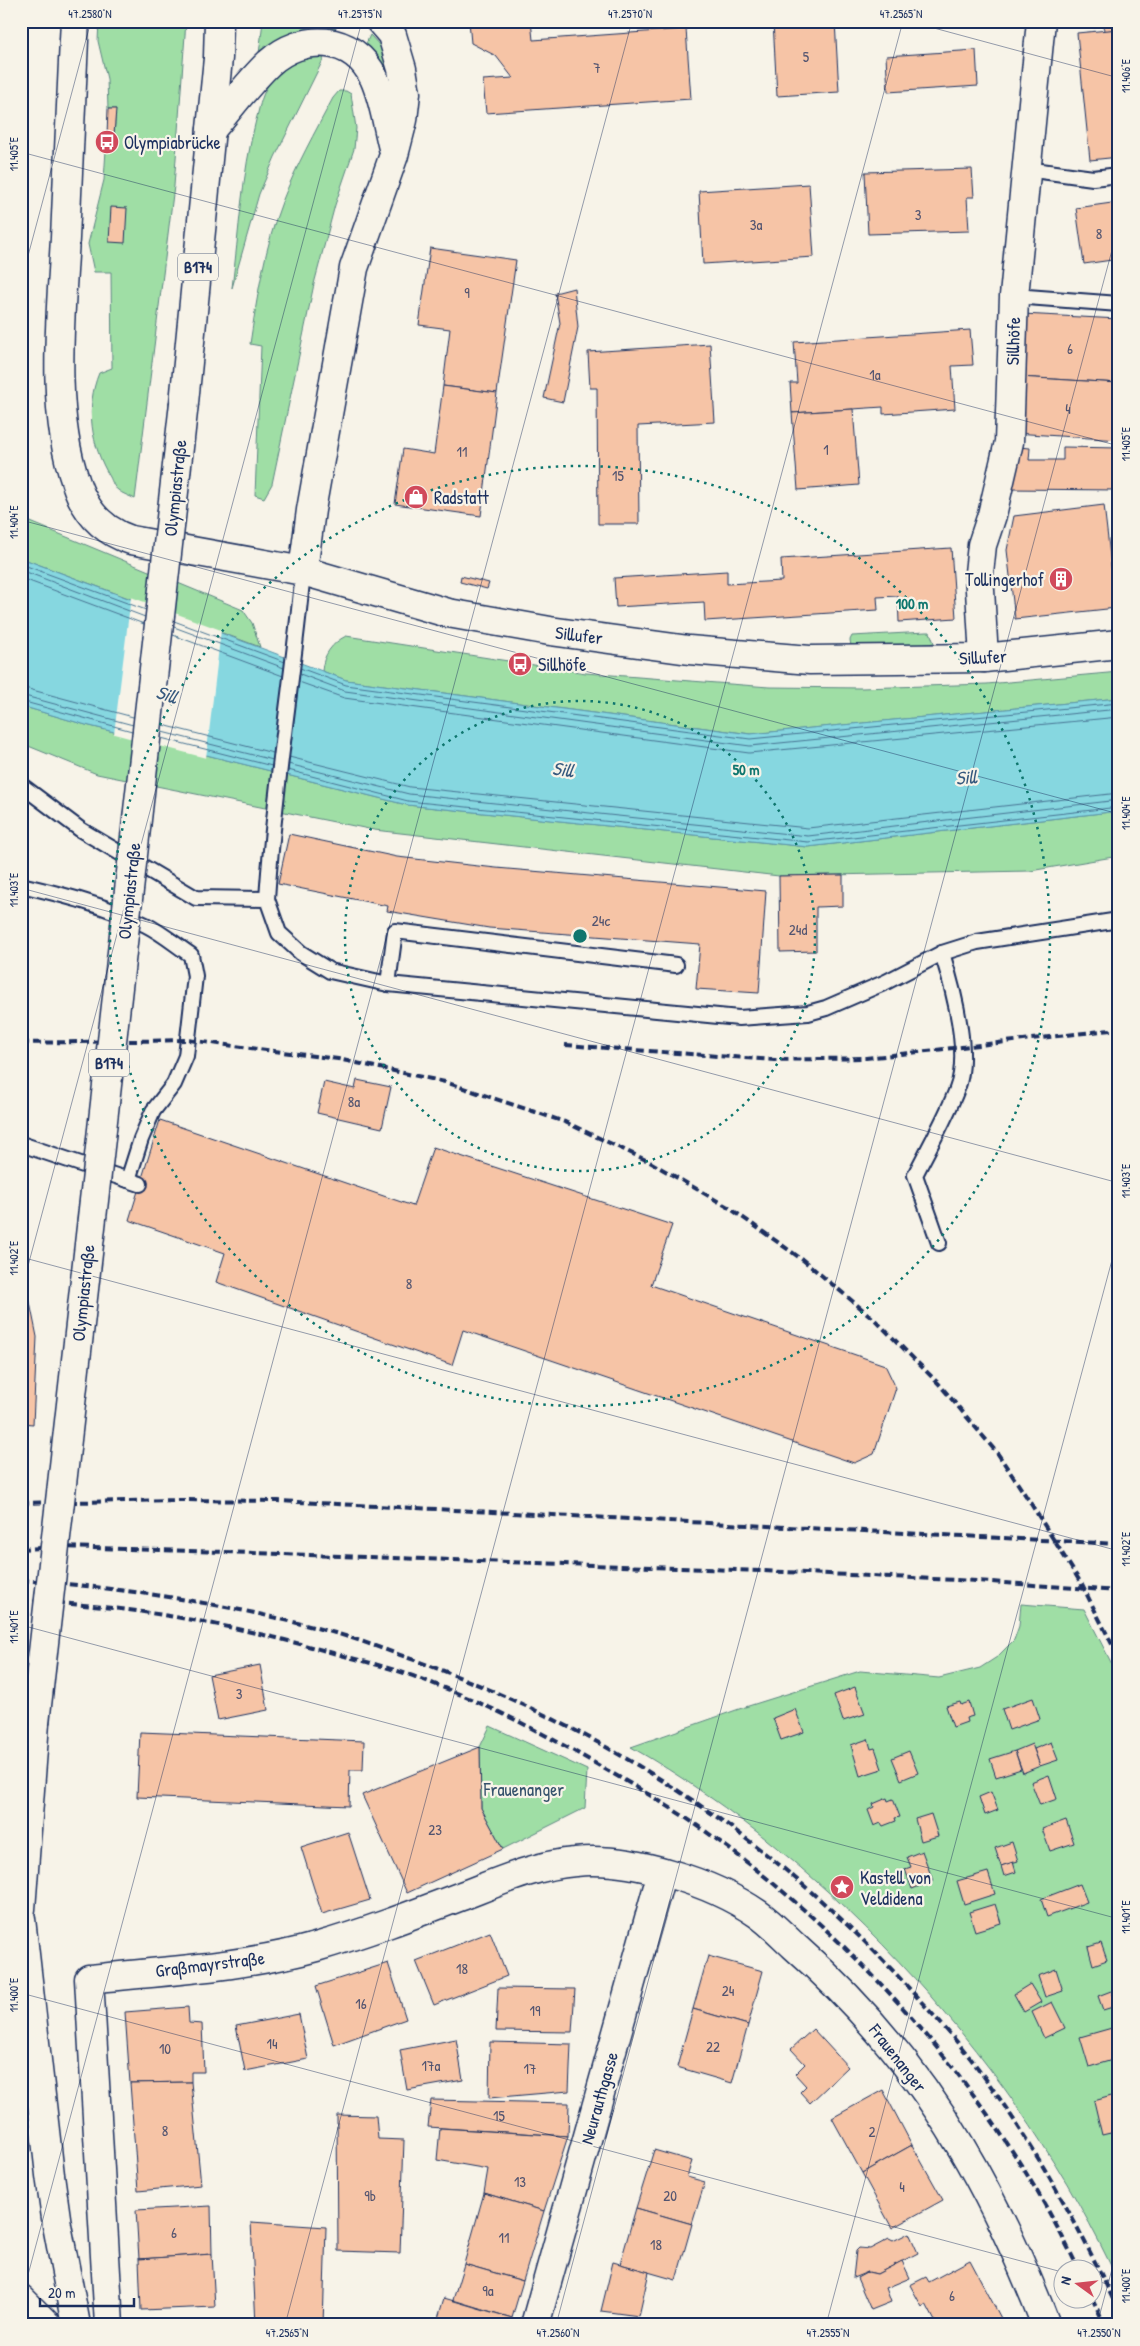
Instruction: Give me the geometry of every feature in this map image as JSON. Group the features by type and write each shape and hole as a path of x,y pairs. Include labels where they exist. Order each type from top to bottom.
{"street":[{"name":"Sillufer","path":"76,21 60,366 65,435 76,483 97,521 117,536 174,549 303,571 448,612 550,631 689,650 810,660 984,658 1119,644"},
{"name":"Olympiastraße","path":"21,1909 35,1722 184,403 218,58 218,21"},
{"name":"Olympiastraße","path":"218,58 226,21"},
{"path":"303,571 354,268 394,155 403,120 406,93 402,69 392,35 380,21"},
{"name":"Sillhöfe","path":"984,658 979,573 982,545 992,516 1009,442 1014,296 1041,21"},
{"path":"211,130 268,64 283,52 302,43 322,41 353,53 364,63 373,77 381,96 394,155"},
{"name":"Graßmayrstraße","path":"109,2325 89,1979 222,1964 299,1951 392,1923 516,1876 573,1862 616,1861 662,1872"},
{"name":"Neurauthgasse","path":"535,2325 662,1872"},
{"name":"Frauenanger","path":"662,1872 712,1889 758,1914 816,1966 868,2018 917,2079 960,2144 995,2208 1023,2268 1046,2325"},
{"path":"21,1919 50,2175 57,2225 76,2325"},
{"path":"21,2299 47,2325"}],"lane":[{"path":"1026,169 1093,178 1119,175"},
{"path":"1014,296 1119,304"},
{"path":"303,571 296,648 272,828 267,899 279,932 301,953 330,971 388,984 739,1018 808,1013 826,1008 886,982 942,953 977,942 1119,920"},
{"path":"21,785 81,830 196,898 267,899"},
{"path":"21,885 63,895 114,912 146,926 191,955 195,976 186,1056 174,1084 159,1102 141,1139 134,1182 21,1144"},
{"path":"388,984 395,931 676,965"},
{"path":"939,1243 915,1175 958,1087 962,1048 952,986 942,953"}],"green space":[{"path":"99,21 186,21 174,186 135,499 122,493 114,486 103,465 94,439 91,413 92,399 99,373 112,368 111,272 94,272 88,244 104,180 107,135 114,135 116,109 108,109 107,79 98,41"},
{"path":"263,21 338,21 334,32 324,29 304,30 285,38 259,54"},
{"path":"370,35 383,49 399,111 383,68 365,46"},
{"path":"306,57 324,58 275,157 259,194 232,288 247,161 262,99 270,82 279,72"},
{"path":"339,91 346,91 351,94 356,128 354,149 335,205 314,284 272,484 264,498 255,495 261,346 250,344 259,290 266,254 282,202 306,149 333,98"},
{"path":"21,518 243,610 252,623 260,647 21,558"},
{"path":"930,632 934,643 920,645 851,646 850,640 852,636"},
{"path":"346,636 586,673 769,687 862,688 987,684 1119,672 1119,698 751,734 346,680 322,671 324,660 329,650 336,642"},
{"path":"21,706 86,725 407,805 808,847 1119,811 1119,856 1030,871 779,876 374,830 97,774 21,743"},
{"path":"1021,1604 1084,1609 1119,1678 1119,2283 1079,2204 1030,2126 975,2050 915,1979 849,1911 779,1850 706,1795 631,1747 742,1708 860,1671 939,1678 980,1668 997,1657 1014,1640 1019,1626"},
{"name":"Frauenanger","path":"490,1726 587,1770 585,1808 503,1849 481,1808 480,1747"}],"water":[{"name":"Sill","path":"21,558 346,680 750,734 1119,698 1119,811 808,847 407,805 86,725 21,706"}],"pier":[{"path":"131,597 221,630 206,758 114,734"}],"building":[{"path":"469,21 531,21 533,40 686,29 691,99 486,113 483,80 513,78 496,56 471,43"},
{"path":"773,21 835,21 839,92 777,96"},
{"path":"1103,21 1119,21 1119,29 1104,31"},
{"path":"1119,29 1119,157 1090,160 1077,33"},
{"path":"976,50 978,86 888,92 886,56"},
{"path":"108,109 116,109 114,135 107,135"},
{"path":"972,169 974,197 967,197 969,231 868,234 865,172"},
{"path":"809,184 814,257 703,264 699,191"},
{"path":"1119,202 1119,259 1084,264 1076,208"},
{"path":"111,207 127,208 125,243 109,242"},
{"path":"430,248 516,260 497,393 443,386 450,329 419,325"},
{"path":"574,288 578,327 563,402 544,398 560,323 555,293"},
{"path":"1022,314 1119,319 1119,383 1019,377"},
{"path":"970,330 973,365 952,366 955,409 883,414 883,407 792,413 790,383 797,383 794,342"},
{"path":"710,344 715,422 638,426 639,524 598,524 597,388 590,388 588,352"},
{"path":"1019,377 1119,383 1119,440 1015,433"},
{"path":"443,386 497,393 481,516 395,504 403,449 434,454"},
{"path":"853,409 859,485 798,490 792,413"},
{"path":"1017,447 1030,448 1029,460 1063,460 1063,447 1119,448 1119,490 1010,489"},
{"name":"Tollingerhof","path":"1104,505 1116,608 1015,619 1007,550 1014,516"},
{"path":"951,548 956,618 899,622 898,596 877,597 878,610 705,621 704,602 616,607 614,578 727,571 727,584 782,581 781,559"},
{"path":"461,576 489,583 487,589 460,582"},
{"path":"289,834 397,857 496,868 766,891 759,993 696,989 700,944 489,928 387,911 388,906 278,884"},
{"path":"843,875 843,906 816,907 816,951 780,952 779,876"},
{"path":"357,1080 391,1087 382,1128 317,1113 324,1082 355,1089"},
{"path":"160,1120 413,1206 433,1147 672,1225 651,1285 885,1365 896,1388 874,1454 854,1463 463,1330 452,1365 216,1282 225,1253 129,1220"},
{"path":"21,1270 25,1278 37,1337 33,1424 21,1423"},
{"path":"260,1665 268,1710 218,1720 209,1675"},
{"path":"855,1687 865,1714 843,1721 834,1695"},
{"path":"1033,1698 1040,1719 1009,1730 1002,1709"},
{"path":"960,1702 961,1705 969,1702 973,1716 966,1718 967,1722 953,1727 946,1706"},
{"path":"795,1709 804,1732 781,1740 773,1718"},
{"path":"140,1732 364,1741 363,1770 350,1770 349,1806 137,1797"},
{"path":"868,1739 871,1749 875,1748 882,1769 860,1776 851,1745"},
{"path":"1051,1742 1058,1760 1040,1766 1034,1749"},
{"path":"1032,1744 1040,1766 1023,1773 1015,1751"},
{"path":"480,1747 481,1808 503,1849 407,1893 362,1795"},
{"path":"909,1751 918,1773 901,1780 892,1758"},
{"path":"1015,1751 1021,1769 996,1777 990,1759"},
{"path":"1049,1775 1057,1799 1040,1805 1031,1782"},
{"path":"991,1792 998,1810 985,1815 979,1797"},
{"path":"887,1798 888,1801 893,1799 900,1817 895,1818 896,1821 883,1826 881,1823 874,1826 868,1810 874,1807 873,1804"},
{"path":"931,1814 938,1836 921,1841 915,1819"},
{"path":"1066,1820 1074,1843 1050,1851 1042,1829"},
{"path":"348,1832 370,1900 322,1914 301,1847"},
{"path":"1012,1842 1018,1861 1001,1866 995,1848"},
{"path":"922,1851 933,1881 912,1889 905,1869 911,1867 907,1857"},
{"path":"1013,1862 1016,1872 1004,1876 1001,1866"},
{"path":"988,1872 995,1894 964,1904 957,1881"},
{"path":"1080,1884 1087,1902 1047,1917 1041,1899"},
{"path":"995,1904 1001,1923 975,1931 969,1912"},
{"path":"490,1932 507,1976 434,2005 416,1961"},
{"path":"1101,1943 1107,1960 1093,1965 1088,1947"},
{"path":"708,1956 763,1971 748,2025 693,2009"},
{"path":"388,1963 406,2019 334,2045 316,1986"},
{"path":"1056,1969 1063,1991 1045,1997 1038,1976"},
{"path":"1030,1984 1041,2002 1024,2012 1014,1994"},
{"path":"498,1988 575,1989 572,2032 496,2031"},
{"path":"1111,1991 1116,2006 1103,2010 1098,1996"},
{"path":"1052,2002 1065,2028 1044,2038 1032,2012"},
{"path":"188,2007 189,2023 202,2024 204,2072 191,2072 191,2082 130,2083 125,2012"},
{"path":"693,2009 748,2025 732,2083 677,2067"},
{"path":"299,2014 308,2059 245,2071 236,2026"},
{"path":"1119,2026 1119,2058 1089,2067 1080,2037"},
{"path":"813,2029 848,2067 810,2103 800,2092 806,2086 795,2074 805,2064 791,2049"},
{"path":"456,2039 463,2080 407,2090 400,2050"},
{"path":"490,2042 571,2044 569,2091 489,2098"},
{"path":"191,2082 201,2185 138,2191 130,2083"},
{"path":"883,2090 912,2145 862,2173 832,2118"},
{"path":"1115,2095 1119,2109 1119,2131 1102,2135 1094,2101"},
{"path":"431,2100 569,2103 568,2136 428,2127"},
{"path":"337,2115 376,2116 378,2139 404,2140 400,2253 338,2251"},
{"path":"440,2128 568,2136 544,2211 484,2193 488,2169 437,2160"},
{"path":"912,2145 943,2200 892,2228 862,2173"},
{"path":"654,2150 692,2161 687,2177 705,2182 692,2224 636,2208"},
{"path":"1119,2154 1119,2185 1112,2156"},
{"path":"484,2193 544,2211 523,2281 464,2264"},
{"path":"211,2206 212,2254 139,2259 136,2210"},
{"path":"636,2208 692,2224 676,2280 620,2264"},
{"path":"251,2222 326,2227 323,2325 256,2325"},
{"path":"909,2233 918,2253 877,2274 868,2272 853,2278 856,2251 859,2248 870,2249 889,2239 893,2241"},
{"path":"212,2254 215,2307 141,2310 139,2259"},
{"path":"970,2260 1003,2322 999,2325 937,2325 926,2304 922,2307 910,2285 926,2277 929,2282"},
{"path":"902,2261 910,2278 886,2288 891,2302 871,2310 857,2278 868,2272 877,2274"},
{"path":"613,2262 649,2272 639,2316 601,2311"},
{"path":"464,2264 523,2281 512,2318 453,2300"},
{"path":"444,2298 512,2318 510,2325 436,2325"}],"railway":[{"path":"565,1045 774,1060 866,1058 1119,1029"},
{"path":"21,1043 188,1040 338,1059 445,1082 565,1122 648,1161 728,1207 803,1260 874,1319 939,1384 998,1454 1026,1496 1081,1583 1119,1658"},
{"path":"21,1503 180,1500 278,1501 1119,1544"},
{"path":"21,1549 63,1547 763,1571 977,1581 1119,1591"},
{"path":"21,1580 98,1587 212,1604 287,1620 371,1644 485,1688 551,1718 615,1752 676,1789 735,1830 791,1875 845,1923 897,1975 971,2059 1013,2119 1052,2181 1087,2246 1119,2312"},
{"path":"21,1601 137,1611 213,1624 288,1641 398,1671 465,1697 530,1727 664,1804 705,1831 763,1875 818,1922 870,1973 919,2026 964,2083 1006,2142 1044,2204 1073,2258"},
{"path":"1097,2308 1105,2325"}],"place":[{"name":"Olympiabrücke","path":"107,142"},
{"name":"Radstatt","path":"416,497"},
{"name":"Tollingerhof","path":"1061,579"},
{"name":"Sillhöfe","path":"520,664"},
{"name":"Kastell von Veldidena","path":"842,1887"}]}
